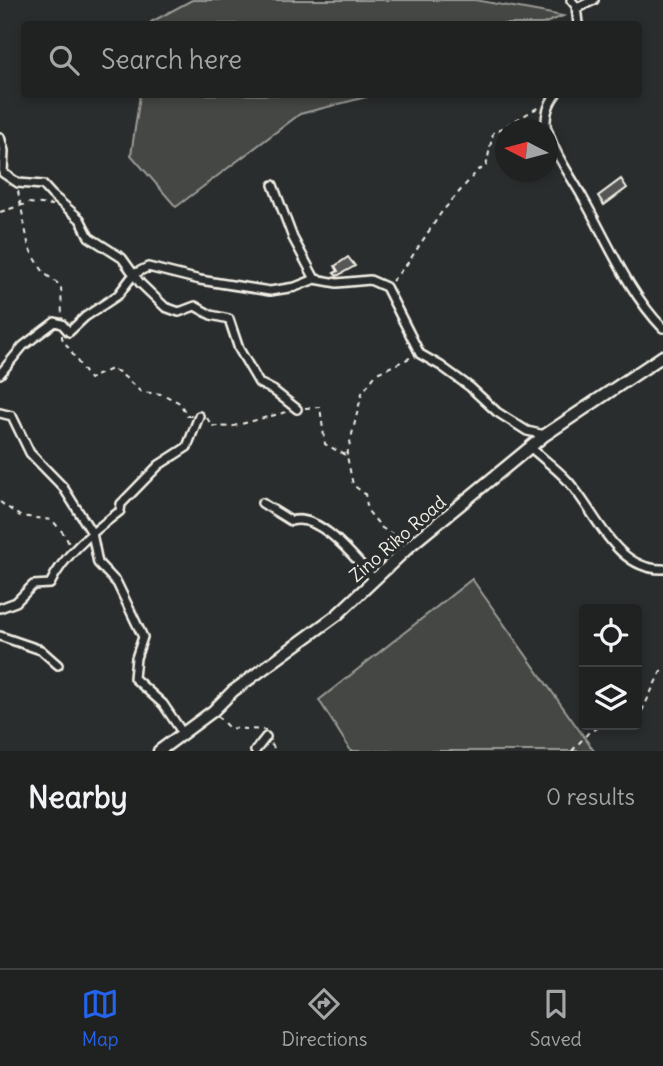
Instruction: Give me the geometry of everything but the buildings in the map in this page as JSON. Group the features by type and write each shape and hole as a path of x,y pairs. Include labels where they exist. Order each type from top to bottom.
{"street":[{"path":"571,0 577,8 578,21"},
{"path":"577,8 594,0"},
{"path":"547,119 549,102 552,98"},
{"path":"0,137 4,173 18,183 43,185 80,219 89,237 122,258 165,307 179,312 195,306 211,315 229,319 239,349 258,383 273,390 297,408"},
{"path":"558,155 636,295 663,328"},
{"path":"273,185 293,239 315,279"},
{"path":"0,374 23,346 55,322 62,324 69,332 85,317 118,295 134,274 148,267 200,280 270,291 295,287 315,279 337,284 370,280 386,287 420,354 442,366 498,412 527,431 545,435"},
{"name":"Zino Riko Road","path":"159,751 213,711 233,691 337,615 411,545 545,435 663,356"},
{"path":"0,413 12,416 30,453 63,487 92,533 98,563 120,589 142,637 134,678 163,704 182,732"},
{"path":"0,608 16,602 33,585 50,584 58,566 92,533 120,511 121,504 159,465 187,447 199,416"},
{"path":"530,447 566,480 625,557 646,568 663,569"},
{"path":"262,503 290,521 312,521 342,545 374,579"},
{"path":"0,636 41,650 58,665"},
{"path":"255,751 266,737"}],"path":[{"path":"386,287 407,264 442,213 478,170 486,167 493,133 549,102"},
{"path":"18,183 29,248 44,273 61,286 62,338 89,379 111,369 119,372 141,392 162,394 180,402 187,416 205,416 212,426 230,427 297,408 320,407 325,444 347,456"},
{"path":"0,212 29,203 55,205"},
{"path":"411,545 382,528 368,512 365,494 354,485 347,456 362,393 377,373 420,354"},
{"path":"0,502 20,516 52,520 65,536 73,553"},
{"path":"642,712 663,668"},
{"path":"213,711 229,728 270,730 266,737 277,751"},
{"path":"572,751 593,730"}],"shaded area":[{"path":"192,0 475,0 563,16 550,21 153,21"},
{"path":"139,98 362,98 300,114 176,207 131,155"},
{"path":"472,579 594,751 351,751 319,700"}]}
